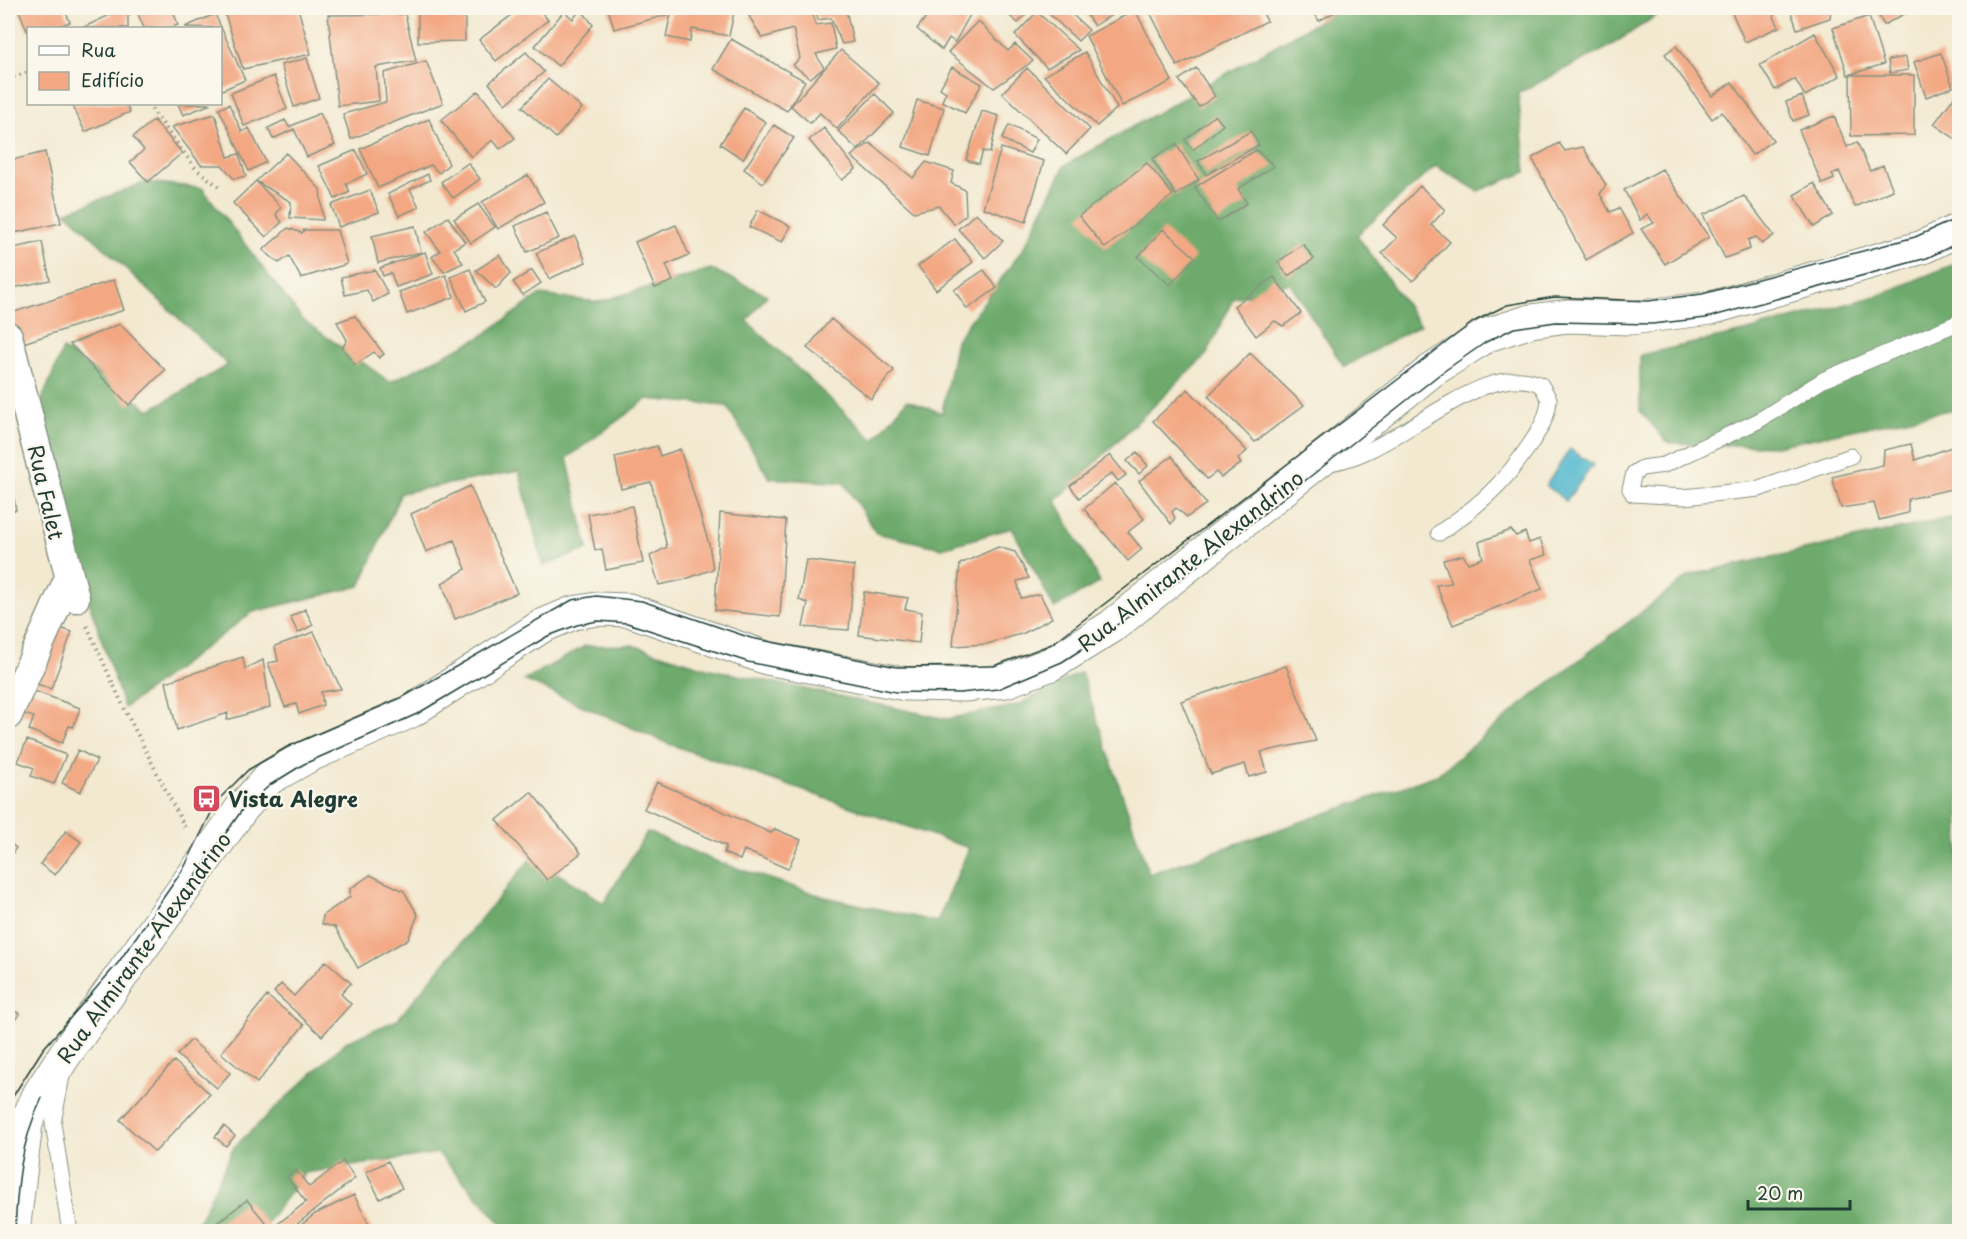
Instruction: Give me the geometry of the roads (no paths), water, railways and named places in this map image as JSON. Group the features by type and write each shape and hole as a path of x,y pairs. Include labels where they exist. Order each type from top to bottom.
{"street":[{"name":"Rua Almirante Alexandrino","path":"13,1232 27,1123 40,1093 66,1053 204,864 242,808 269,778 310,755 411,711 542,626 573,613 597,609 629,610 767,658 906,684 964,685 1006,681 1051,664 1112,627 1431,371 1487,335 1531,321 1568,316 1630,318 1711,308 1923,246 1959,229"},
{"name":"Rua Falet","path":"8,336 72,589 8,715"}],"lane":[{"path":"1851,456 1760,489 1684,497 1633,494 1630,489 1634,473 1642,468 1664,465 1758,421 1824,380 1959,322"},
{"path":"1316,463 1356,458 1471,392 1521,378 1541,385 1549,399 1546,417 1508,477 1477,506 1439,533"},
{"path":"66,1053 53,1123 70,1232"}],"water":[{"path":"1570,449 1593,465 1566,501 1546,485"}],"tram line":[{"path":"8,1104 43,1049 118,963 184,868 217,801 248,770 287,747 403,697 572,600 596,596 642,601 751,638 897,667 994,666 1052,644 1473,322 1507,305 1555,297 1648,301 1702,294 1915,237 1960,217"},
{"path":"94,1022 242,810 270,785 304,764 417,714 548,636 577,625 598,621 627,623 748,662 896,692 960,693 998,689 1062,662 1093,642 1178,581 1440,374 1486,342 1514,328 1556,322 1652,324 1706,318 1927,258 1960,242"},
{"path":"15,1232 21,1163 29,1130 42,1098"}],"place":[{"name":"Vista Alegre","path":"207,798"}]}
